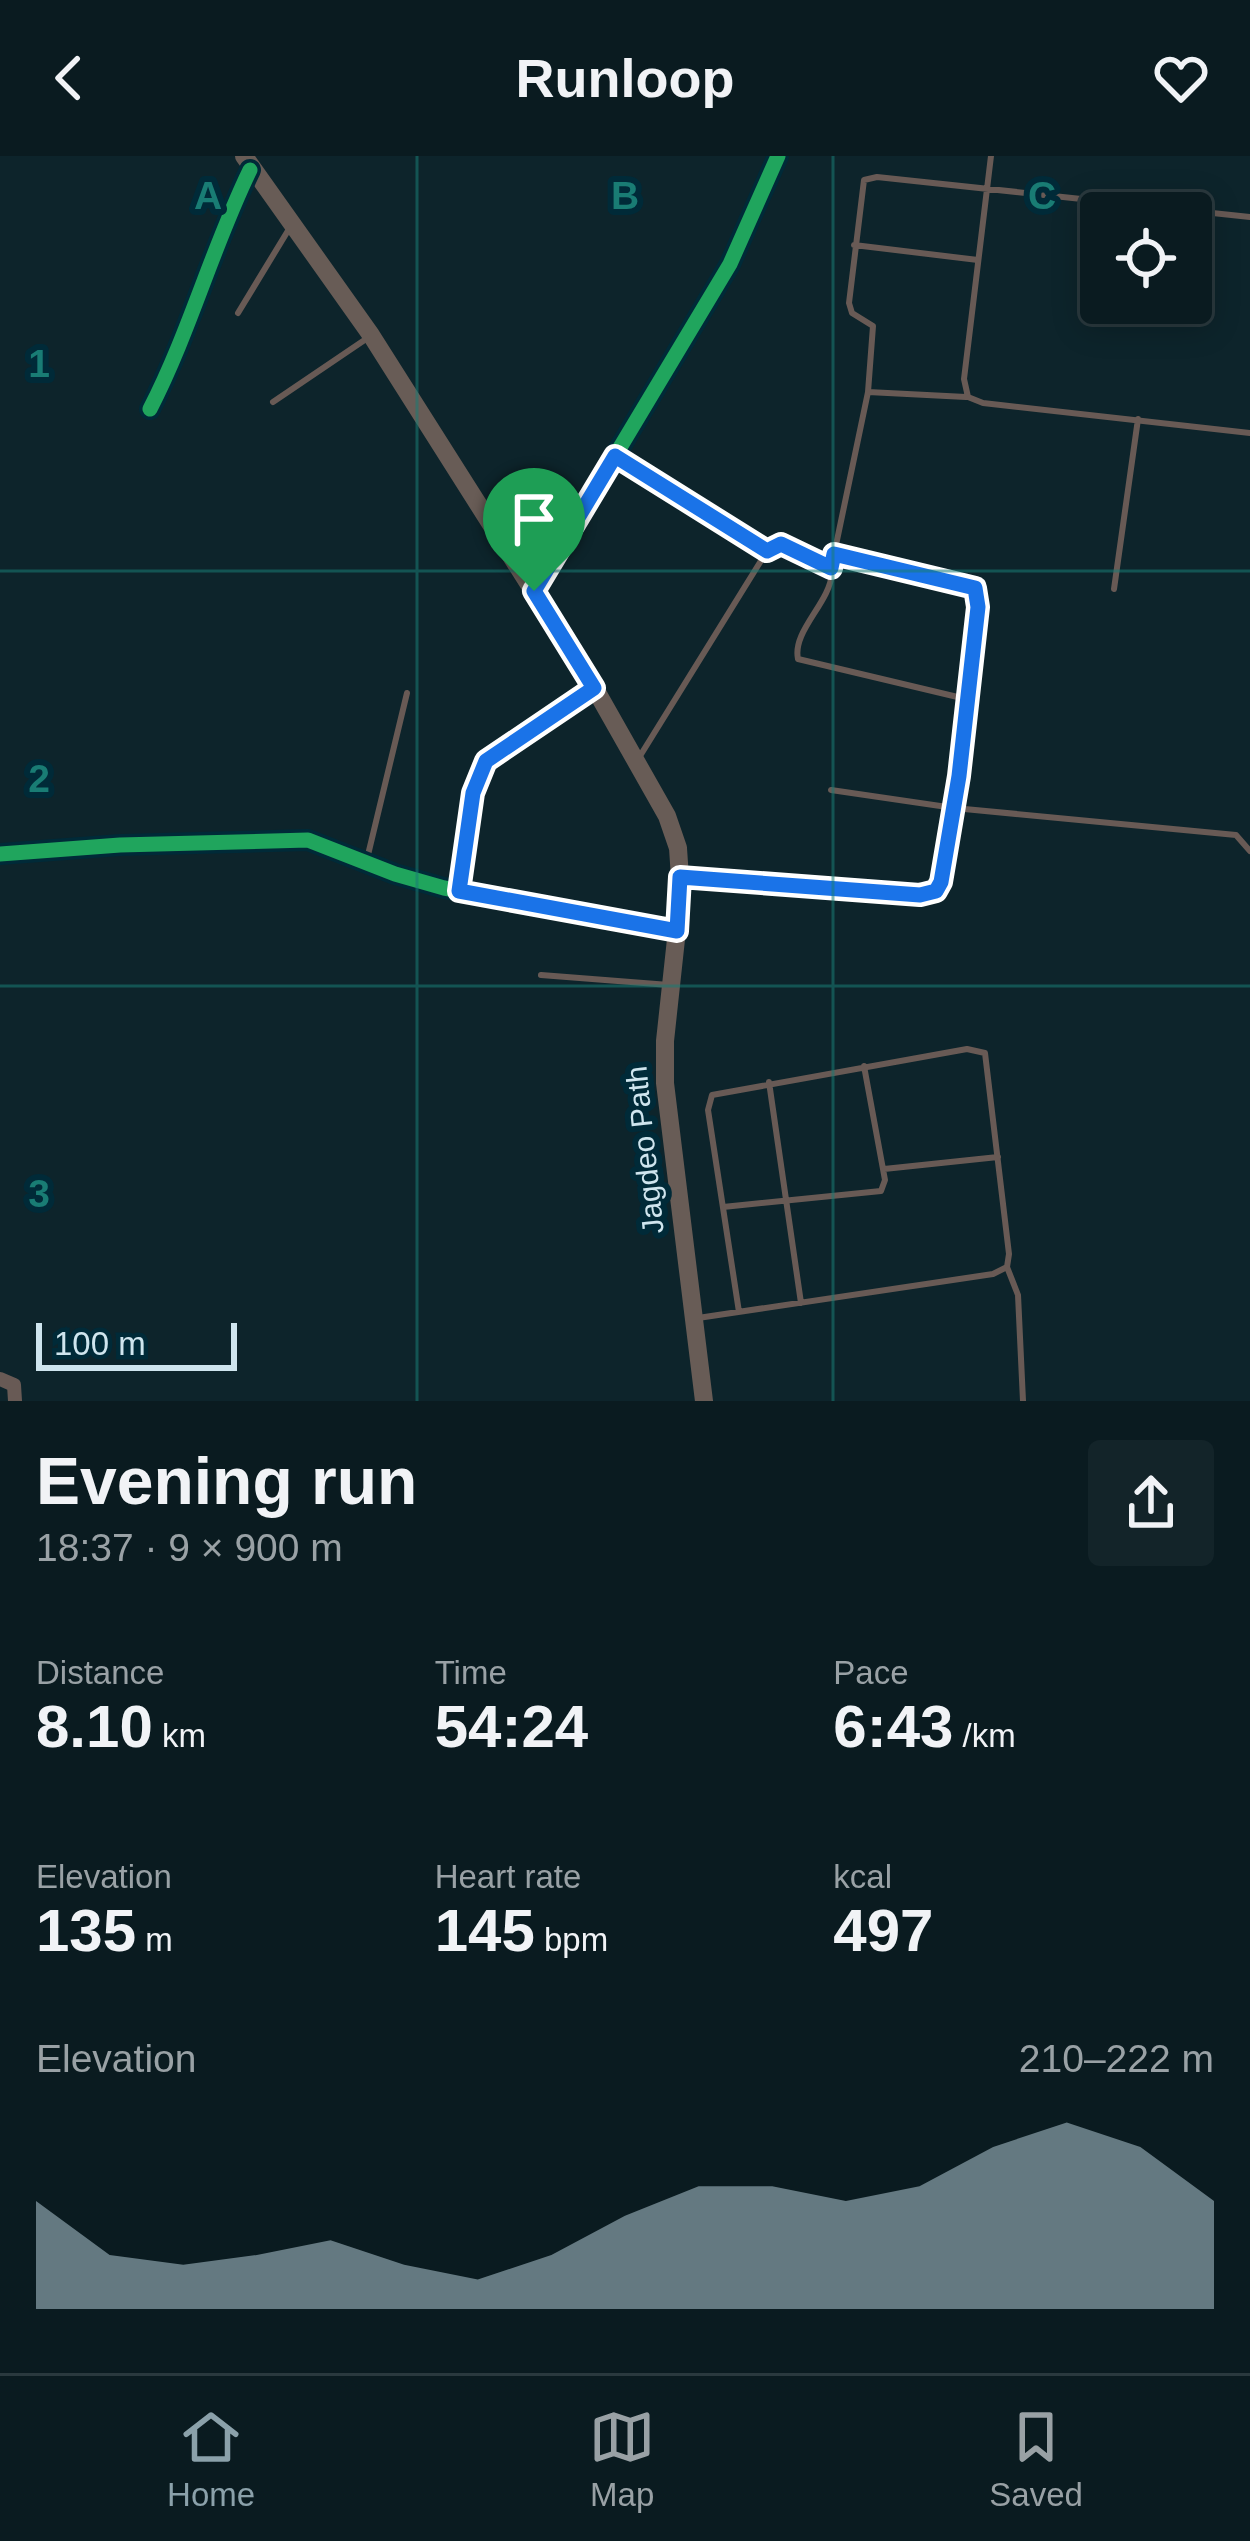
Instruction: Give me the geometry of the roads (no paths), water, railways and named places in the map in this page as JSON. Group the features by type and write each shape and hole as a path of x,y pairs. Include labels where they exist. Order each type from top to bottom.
{"main road":[{"name":"Jagdeo Path","path":"247,163 371,335 638,759 667,816 678,848 680,877 665,1083 704,1401"}],"street":[{"path":"534,591 730,264 778,156"},
{"path":"150,409 180,351 247,163"},
{"path":"0,854 308,840 406,878 677,931"},
{"path":"0,1378 14,1385 15,1401"}],"lane":[{"path":"968,397 964,379 991,156"},
{"path":"967,699 798,659 797,646 831,585 868,392 873,326 852,313 848,303 860,188 867,178 1250,217"},
{"path":"238,313 291,226"},
{"path":"854,245 978,260"},
{"path":"273,402 371,335"},
{"path":"868,392 968,397 983,403 1250,433"},
{"path":"1114,590 1138,419"},
{"path":"615,456 767,551"},
{"path":"638,759 767,551 776,544 787,546 831,568"},
{"path":"680,877 932,894 941,882 978,607 975,588 834,554"},
{"path":"459,891 473,793 486,761 594,688"},
{"path":"367,862 407,693"},
{"path":"831,790 954,808 1236,835 1250,850"},
{"path":"541,975 671,985"},
{"path":"739,1312 709,1098 769,1082 981,1050 988,1064 1009,1254 1006,1267 1018,1295 1023,1401"},
{"path":"723,1207 878,1192 885,1185 864,1066"},
{"path":"769,1082 801,1303"},
{"path":"884,1169 998,1156"},
{"path":"694,1318 993,1274 1006,1267"}]}
